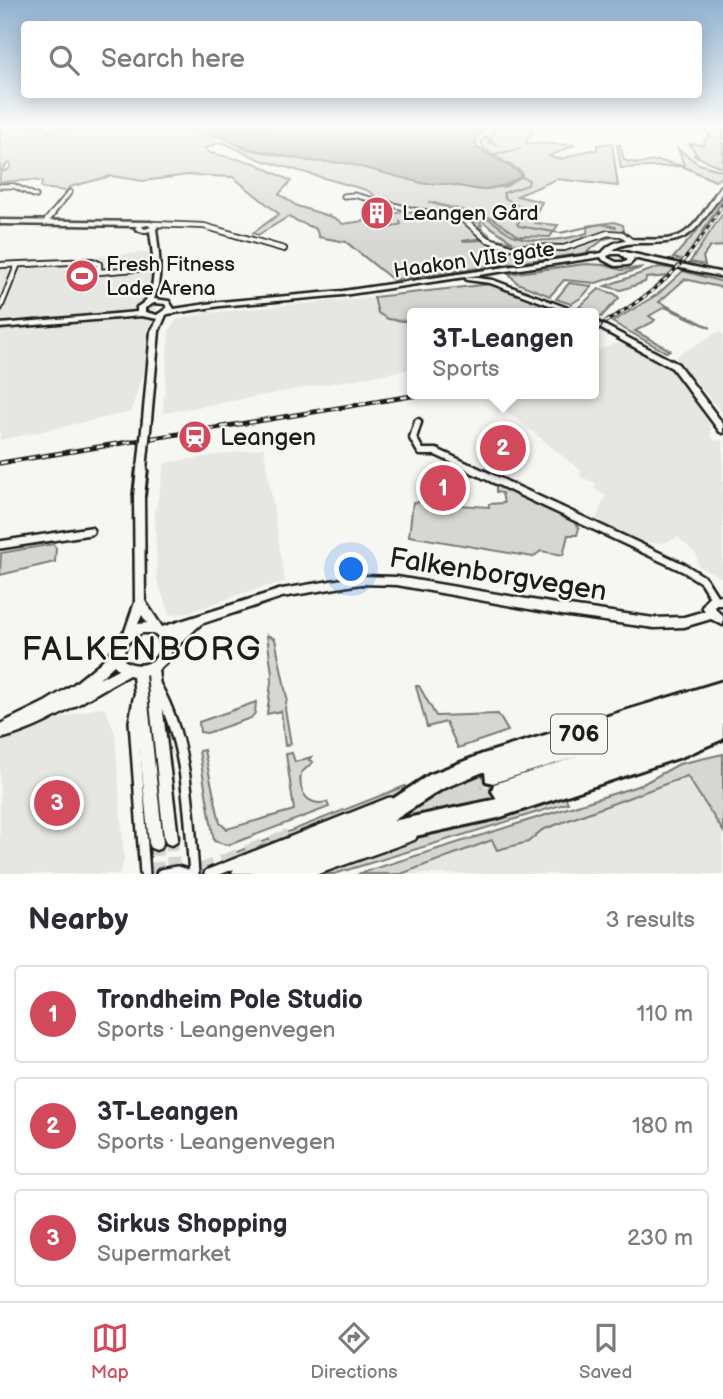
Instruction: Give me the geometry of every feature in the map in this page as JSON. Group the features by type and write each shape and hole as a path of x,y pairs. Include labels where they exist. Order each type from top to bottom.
{"highway":[{"name":"706","path":"242,873 376,821 436,782 483,763 723,690"},
{"name":"706","path":"497,783 723,702"},
{"name":"706","path":"497,783 723,717"},
{"name":"706","path":"272,874 379,834 498,808 681,748 723,730"}],"main road":[{"path":"611,263 605,259 605,254 619,242 665,242 685,234 697,223 723,187"},
{"path":"0,222 153,227 158,267 157,284 149,302 141,311"},
{"path":"141,227 155,239"},
{"path":"619,242 618,247 627,257 723,277"},
{"name":"Haakon VIIs gate","path":"342,293 605,254 627,257"},
{"name":"Haakon VIIs gate","path":"166,308 406,288 571,263 611,263 627,257"},
{"path":"501,274 499,279 514,290"},
{"path":"469,279 481,279 563,308"},
{"path":"130,633 139,602 139,496 155,331 166,308 157,284"},
{"path":"149,302 166,308"},
{"path":"150,317 166,308"},
{"path":"0,326 141,311 150,317 155,331"},
{"path":"599,325 676,366 723,430"},
{"name":"Falkenborgvegen","path":"159,631 197,622 298,588 361,580 405,582 586,614 654,623 684,622 712,614"},
{"path":"719,600 708,604 712,614 723,620"},
{"path":"0,731 42,720 162,659 167,648 139,602"},
{"name":"Falkenborgvegen","path":"167,648 197,622"},
{"path":"0,731 61,699 91,679 117,653 121,642 130,633 142,628 159,631"},
{"path":"117,653 119,663 139,670 148,686 171,838"},
{"path":"148,686 156,843"}],"street":[{"path":"0,186 19,187 36,196"},
{"path":"45,223 70,192"},
{"path":"368,199 413,210 455,216 467,222 486,239 510,247 573,246 607,233 622,234 631,241"},
{"path":"153,227 172,222 221,228 284,249"},
{"path":"0,265 84,261 96,262 99,272 158,267"},
{"path":"0,308 17,266"},
{"path":"418,422 412,430 413,442 421,452 436,452 675,564 703,580 719,600"},
{"path":"0,545 90,531"},
{"path":"145,874 134,722 136,703 148,686 168,703 176,733 194,874"},
{"name":"706","path":"209,874 436,782"},
{"name":"706","path":"305,874 459,817"},
{"path":"160,874 177,871 187,874"}],"shaded area":[{"path":"10,166 261,166 291,181 279,194 297,206 335,218 343,224 384,218 383,214 443,214 462,220 483,238 462,241 486,240 491,244 489,251 571,248 606,235 622,235 604,239 586,253 393,280 346,242 319,237 316,229 288,217 258,235 253,233 279,214 233,177 188,175 143,181 111,176 70,187 66,191 41,188 42,182 34,180 0,182 0,173"},
{"path":"281,166 357,166 426,184 444,183 480,190 507,186 522,175 522,172 512,166 615,166 618,186 557,179 517,196 542,202 533,219 535,223 558,225 550,237 519,236 492,218 434,203 428,202 478,217 469,220 376,200 373,194"},
{"path":"357,166 508,166 519,172 521,177 505,185 481,190 447,184 426,184"},
{"path":"621,166 705,166 723,171 723,176 715,181 682,166 621,168"},
{"path":"723,191 723,198 688,256 683,260 673,258 697,231"},
{"path":"723,213 723,246 710,247 703,257 705,265 690,262"},
{"path":"481,215 509,233 527,239 568,238 587,233 588,226 614,222 623,225 624,231 572,245 526,247 493,238 513,242 480,220"},
{"path":"479,222 482,225 479,226 493,238 471,223"},
{"path":"152,252 157,284 155,331 131,412 0,440 0,264"},
{"path":"585,264 622,270 644,267 596,283 564,280 550,296 517,283 509,274"},
{"path":"659,267 675,269 670,276 646,278 645,282 621,290 605,286"},
{"path":"683,271 723,282 723,288 685,279 659,302 711,328 665,307 649,316 655,320 653,322 635,331 670,350 666,352 612,322 658,294"},
{"path":"569,283 592,286 571,304 556,299"},
{"path":"491,284 559,308 407,308 407,321 388,319 378,313 374,297"},
{"path":"599,289 619,298 601,317 599,308 579,307"},
{"path":"374,297 378,313 395,321 407,322 407,370 163,413 169,331 176,320 206,313"},
{"path":"718,332 723,334 723,414 675,357"},
{"path":"617,343 647,352 673,369 711,425 711,437 716,441 723,440 723,578 698,566 697,555 678,537 664,543 641,542 595,521 606,495 597,491 594,487 596,483 580,477 581,471 502,407 519,399 599,399 599,350"},
{"path":"264,448 285,582 243,593 188,613 170,615 157,580 155,514 165,463"},
{"path":"496,485 541,502 573,520 579,528 577,535 568,535 563,555 541,551 533,557 409,536 413,502 489,507 489,504 504,503 502,493 496,492"},
{"path":"53,544 56,548 55,562 0,575 1,553"},
{"path":"267,635 275,639 287,698 285,709 291,744 285,746 281,711 267,714 272,674"},
{"path":"416,686 419,686 436,716 498,714 508,731 458,748 446,722 427,727"},
{"path":"256,702 255,713 251,718 207,733 200,732 199,722"},
{"path":"100,707 105,708 115,733 124,861 120,874 0,874 0,741"},
{"path":"204,750 220,823 227,829 294,810 286,754 292,753 295,762 311,757 309,760 313,762 301,773 301,786 309,800 327,802 329,807 234,843 227,845 214,841 199,751"},
{"path":"723,754 723,831 687,776 542,830 528,842 497,850 492,840 401,874 358,874 641,785 679,764"},
{"path":"684,770 723,831 723,874 353,874"},
{"path":"476,774 487,802 404,820 402,818 451,784"},
{"path":"405,786 408,791 233,860 232,854"},
{"path":"565,797 568,803 334,874 316,874 412,839 497,818"}],"waterway":[{"path":"521,177 529,180 528,185 503,193 505,198 527,211 517,224 519,226 560,233 601,224 616,227"},
{"path":"387,229 401,224 400,221"}],"tunnel":[{"path":"423,796 493,774"},
{"path":"423,816 501,791"},
{"path":"197,874 296,835"},
{"path":"171,838 174,874"},
{"path":"156,843 158,874"}],"railway":[{"path":"599,326 638,302 670,275 697,244 723,203"},
{"path":"0,463 407,397"}],"place":[{"name":"Leangen Gård","path":"377,213"},
{"name":"Fresh Fitness Lade Arena","path":"82,276"},
{"name":"Leangen","path":"195,437"},
{"name":"3T-Leangen","path":"503,448"},
{"name":"Trondheim Pole Studio","path":"443,488"},
{"name":"Sirkus Shopping","path":"57,803"}],"district":[{"name":"FALKENBORG","path":"142,650"}]}
